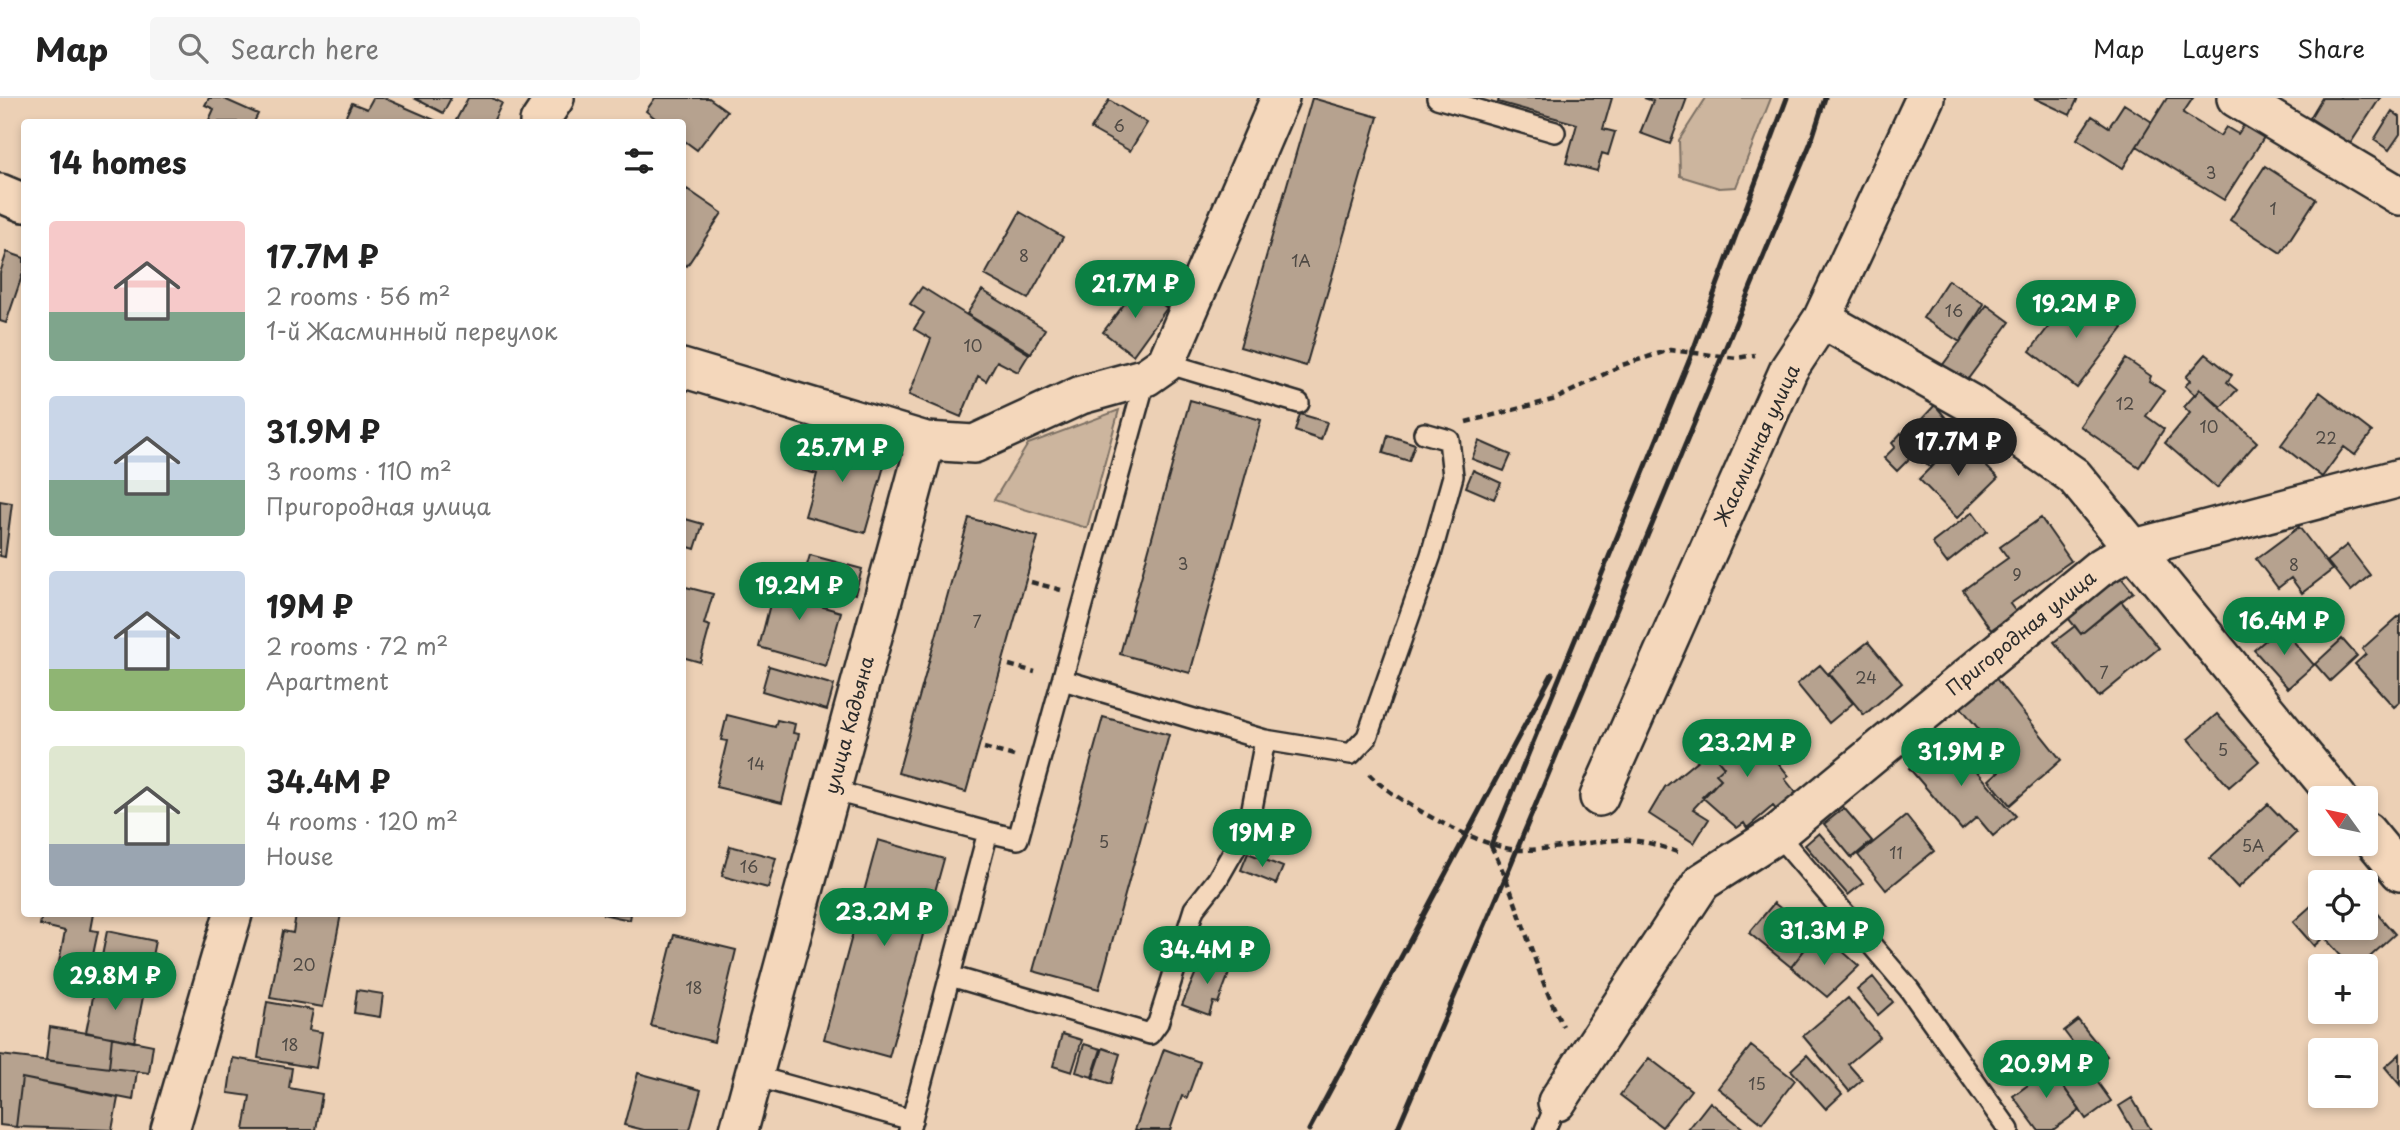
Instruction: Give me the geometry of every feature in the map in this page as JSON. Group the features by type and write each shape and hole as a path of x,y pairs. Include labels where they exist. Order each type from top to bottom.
{"street":[{"path":"541,119 555,98"},
{"path":"686,369 926,441 974,444 1081,395 1156,370 1280,98"},
{"name":"Жасминная улица","path":"1599,797 1789,369 1822,319 1924,98"},
{"path":"2236,98 2400,196"},
{"path":"0,193 21,202"},
{"path":"1822,319 1970,403 2074,477 2329,786"},
{"name":"улица Кадьяна","path":"739,1130 926,441"},
{"name":"Пригородная улица","path":"1551,1116 1702,882 1777,834 2098,569 2131,549 2400,478"},
{"path":"2378,845 2400,872"},
{"path":"170,1130 232,917"}],"lane":[{"path":"1437,98 1555,132"},
{"path":"831,790 1018,839 1156,370 1299,403"},
{"path":"1063,680 1265,740 1350,754 1367,737 1431,555 1453,476 1449,440 1424,433"},
{"path":"950,976 1150,1034 1158,1023 1194,909 1217,880 1249,824 1265,740"},
{"path":"754,1076 911,1125 988,832"},
{"path":"1777,834 1909,989 2009,1130"}],"path":[{"path":"1424,433 1556,399 1622,365 1670,350 1737,358 1753,356 1763,348"},
{"path":"1350,754 1377,782 1400,800 1491,845 1517,850 1555,849 1619,839 1676,851 1724,868"},
{"path":"1491,845 1506,876 1554,1009 1586,1059"}],"shaded area":[{"path":"1706,98 1771,98 1736,187 1719,188 1680,176 1679,140"},
{"path":"1119,410 1087,528 994,500 1028,444"}],"building":[{"path":"209,98 222,98 258,114 256,119 209,119 214,109 205,105"},
{"path":"373,98 384,98 432,119 344,119 352,103 367,109"},
{"path":"414,98 451,98 443,113"},
{"path":"468,98 492,98 502,103 494,119 457,119"},
{"path":"655,98 709,98 727,111 697,150 686,142 686,119 656,119 646,111"},
{"path":"1312,98 1378,117 1306,366 1240,347"},
{"path":"1499,98 1612,98 1603,129 1615,132 1608,155 1602,153 1597,171 1566,163 1577,124 1498,102"},
{"path":"1644,98 1687,98 1670,144 1640,133 1653,101"},
{"path":"2034,98 2078,98 2070,115"},
{"path":"2167,98 2193,98 2183,113 2220,136 2226,127 2238,134 2246,122 2266,134 2224,200 2137,146"},
{"path":"2322,98 2380,98 2350,144 2310,118"},
{"path":"1109,100 1147,123 1130,151 1091,129"},
{"path":"2124,104 2152,122 2123,168 2077,139 2092,116 2109,127"},
{"path":"2392,111 2400,117 2400,134 2389,150 2374,140"},
{"path":"2265,166 2316,199 2281,253 2230,220"},
{"path":"686,190 722,213 687,266 686,265"},
{"path":"1020,212 1063,237 1028,299 985,275"},
{"path":"7,252 21,257 21,279 6,323 0,321 0,273"},
{"path":"1948,280 1984,304 1960,342 1923,318"},
{"path":"1138,286 1167,308 1133,355 1103,332"},
{"path":"922,287 1029,354 1018,372 997,361 986,381 978,376 961,417 909,395 931,339 914,329 924,313 910,304"},
{"path":"982,290 1045,329 1031,353 967,314"},
{"path":"2076,291 2123,328 2077,388 2030,351"},
{"path":"1987,305 2010,322 1962,387 1939,370"},
{"path":"2206,354 2232,375 2227,382 2237,390 2221,407 2200,389 2195,395 2185,386 2190,381 2186,377"},
{"path":"2126,359 2151,376 2149,381 2164,391 2146,416 2164,429 2139,467 2080,426"},
{"path":"2200,389 2257,442 2217,488 2165,443 2190,413 2184,407"},
{"path":"2320,392 2372,432 2355,455 2344,447 2322,477 2281,445"},
{"path":"1190,400 1261,420 1190,673 1120,654"},
{"path":"1935,405 1961,436 1931,468 1915,453 1897,471 1884,458 1895,447 1892,443 1901,433 1905,437"},
{"path":"1300,414 1327,422 1321,440 1295,431"},
{"path":"1388,435 1415,444 1409,461 1383,453"},
{"path":"1959,439 1998,478 1957,518 1919,479"},
{"path":"801,441 853,456 856,443 888,452 865,533 805,516 817,474 794,468"},
{"path":"1479,441 1511,455 1504,471 1472,459"},
{"path":"1473,470 1501,483 1494,499 1466,487"},
{"path":"0,501 12,503 5,557 0,556"},
{"path":"1973,512 1987,531 1947,563 1932,543"},
{"path":"969,518 1038,537 966,792 898,773"},
{"path":"2041,518 2071,561 2010,604 2016,612 1991,630 1963,590 2008,558 2000,547"},
{"path":"686,519 703,524 695,549 686,546"},
{"path":"2299,527 2332,570 2302,593 2291,578 2278,588 2256,559"},
{"path":"2347,545 2370,575 2351,591 2327,561"},
{"path":"810,555 862,569 855,594 803,579"},
{"path":"2116,571 2133,592 2081,634 2064,613"},
{"path":"778,573 818,583 813,604 841,612 826,666 759,647"},
{"path":"686,587 713,594 704,624 710,626 700,662 686,658"},
{"path":"2121,601 2159,648 2099,697 2054,642 2075,626 2081,634"},
{"path":"2400,615 2400,702 2394,707 2355,664 2366,654 2362,649"},
{"path":"2281,627 2314,665 2288,688 2254,650"},
{"path":"2342,639 2357,656 2330,681 2315,664"},
{"path":"1868,642 1902,683 1864,715 1829,673"},
{"path":"1820,665 1853,703 1829,723 1797,684"},
{"path":"769,666 834,685 827,710 762,691"},
{"path":"1994,676 2061,760 2010,805 1989,780 2007,764 1959,705"},
{"path":"2217,714 2259,761 2229,787 2188,739"},
{"path":"727,715 775,727 777,720 795,724 793,733 799,734 782,803 716,787 727,741 721,740"},
{"path":"1103,717 1169,735 1099,989 1033,971"},
{"path":"1745,722 1789,776 1785,779 1797,794 1777,811 1773,806 1747,828 1744,823 1737,828 1702,797 1721,779 1716,774 1724,767 1710,750"},
{"path":"1946,736 2016,816 1993,836 1977,817 1962,830 1909,768"},
{"path":"1710,750 1724,767 1716,774 1721,779 1693,809 1709,819 1694,843 1649,814 1665,787"},
{"path":"2268,804 2296,833 2238,888 2210,858"},
{"path":"1844,808 1872,841 1852,858 1824,824"},
{"path":"1906,816 1934,851 1886,890 1858,855"},
{"path":"1819,833 1863,883 1848,895 1805,845"},
{"path":"878,840 944,859 889,1057 824,1039"},
{"path":"730,846 776,858 768,888 722,876"},
{"path":"1248,853 1283,867 1276,884 1241,870"},
{"path":"1774,903 1815,936 1791,967 1749,933"},
{"path":"2308,909 2308,939 2293,922"},
{"path":"2378,915 2395,934 2373,954 2339,954 2327,940 2378,940"},
{"path":"41,917 92,917 90,930 98,931 90,969 59,962 65,931 40,925"},
{"path":"296,917 340,917 323,1007 270,998 283,931 293,933"},
{"path":"107,931 155,941 145,991 97,981"},
{"path":"674,935 736,950 714,1042 651,1026"},
{"path":"1814,938 1833,953 1839,948 1859,966 1827,997 1791,967"},
{"path":"2309,940 2321,940 2314,946"},
{"path":"1202,958 1231,968 1218,1003 1213,1002 1209,1015 1182,1005"},
{"path":"1873,977 1893,1002 1878,1015 1857,990"},
{"path":"96,982 144,992 134,1042 86,1032"},
{"path":"357,990 383,994 380,1017 354,1013"},
{"path":"1848,998 1880,1037 1848,1064 1862,1080 1849,1091 1803,1036"},
{"path":"267,1002 313,1010 309,1030 322,1032 316,1068 258,1058"},
{"path":"2078,1020 2107,1056 2092,1068 2064,1031"},
{"path":"50,1027 112,1037 109,1068 46,1060"},
{"path":"1062,1034 1082,1040 1072,1072 1053,1066"},
{"path":"112,1037 153,1045 149,1073 109,1068"},
{"path":"1084,1044 1101,1049 1092,1077 1076,1072"},
{"path":"1751,1046 1795,1080 1762,1123 1718,1088"},
{"path":"1103,1048 1120,1054 1111,1084 1093,1078"},
{"path":"2073,1048 2111,1101 2086,1119 2048,1065"},
{"path":"1164,1049 1200,1062 1187,1098 1182,1096 1170,1130 1135,1130"},
{"path":"2400,1054 2400,1085 2385,1067"},
{"path":"0,1055 137,1071 133,1100 22,1078 16,1127 0,1125"},
{"path":"1807,1055 1842,1094 1826,1109 1791,1070"},
{"path":"233,1058 292,1068 289,1088 322,1094 316,1130 244,1130 250,1096 228,1093"},
{"path":"1649,1058 1691,1090 1662,1127 1620,1095"},
{"path":"2046,1062 2080,1110 2053,1130 2038,1130 2013,1096 2032,1082 2027,1075"},
{"path":"638,1073 701,1090 690,1130 644,1130 624,1125"},
{"path":"22,1078 118,1098 112,1130 16,1127"},
{"path":"2132,1098 2151,1130 2133,1130 2119,1106"},
{"path":"1710,1102 1745,1130 1688,1130"}],"railway":[{"path":"1491,845 1689,361 1787,98"},
{"path":"1397,1130 1506,876 1811,142 1825,98"},
{"path":"1309,1130 1552,674"}]}
